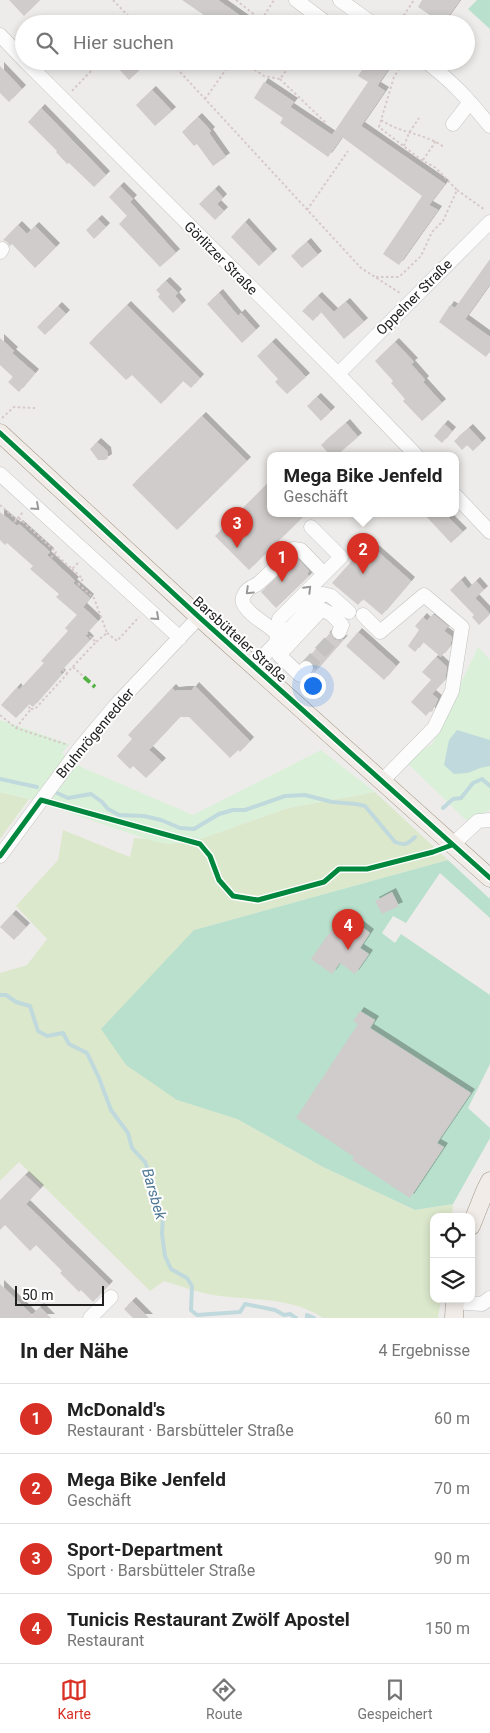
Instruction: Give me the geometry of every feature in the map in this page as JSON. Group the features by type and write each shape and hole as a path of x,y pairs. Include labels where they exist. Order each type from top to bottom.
{"main road":[{"name":"Barsbütteler Straße","path":"0,433 199,618 490,878"},
{"path":"475,1217 490,1182"}],"street":[{"path":"296,0 316,15"},
{"path":"340,0 361,15"},
{"name":"Görlitzer Straße","path":"0,35 15,51"},
{"name":"Görlitzer Straße","path":"33,70 338,374 413,452"},
{"path":"437,70 470,102 490,126"},
{"path":"453,124 470,102"},
{"name":"Oppelner Straße","path":"338,374 490,222"},
{"path":"0,474 180,638"},
{"path":"459,499 490,532"},
{"path":"276,638 279,619 341,556 311,527"},
{"path":"276,638 270,626 262,624 245,608 242,602 246,591 261,581 293,550 300,550 324,574"},
{"path":"306,668 300,674 279,655 317,607 323,594 331,596 380,632 424,595 462,627 452,691 434,728 381,782"},
{"path":"254,667 276,638 317,607"},
{"path":"317,607 330,614 342,625 339,632"},
{"name":"Bruhnrögenredder","path":"2,851 80,748 115,706 199,618"},
{"path":"452,846 478,821 490,820"},
{"path":"90,1318 111,1297"},
{"path":"454,1306 482,1304 490,1298"}],"path":[{"path":"113,0 127,15"},
{"path":"236,0 240,1 255,15"},
{"path":"264,15 274,0"},
{"path":"404,15 414,0"},
{"path":"64,101 92,70"},
{"path":"178,70 361,268 412,300"},
{"path":"206,100 226,70"},
{"path":"255,70 264,76 280,79 326,124"},
{"path":"280,79 286,70"},
{"path":"398,70 394,77 379,127 423,161 436,168 456,190 490,213"},
{"path":"404,147 409,133 419,118"},
{"path":"381,120 402,132 428,137 444,146"},
{"path":"423,161 436,141"},
{"path":"307,210 348,150"},
{"path":"374,276 399,277 421,256 432,232 443,221 456,190"},
{"path":"0,420 14,407 35,408"},
{"path":"12,526 32,503"},
{"path":"0,505 56,552 54,553 83,579 74,589"},
{"path":"48,560 54,553"},
{"path":"72,570 87,553"},
{"path":"78,584 94,598 107,632 117,641 147,608"},
{"path":"16,728 31,709 35,710 66,674 107,632"},
{"path":"86,633 96,642"},
{"path":"73,667 84,677"},
{"path":"60,668 66,674"},
{"path":"26,704 31,709"},
{"path":"0,715 16,728 80,748"},
{"path":"41,800 200,844 210,856 219,880 233,896 258,900 324,882 339,869 367,870 452,846"}],"green space":[{"path":"477,0 490,0 490,29 475,15 468,9"},
{"path":"478,647 490,660 490,810 467,821 405,761 432,744"},
{"path":"0,720 69,744 62,753 79,766 193,815 321,750 375,792 288,808 192,842 167,844 149,840 29,799 0,792"},
{"path":"0,792 29,799 0,839"},
{"path":"375,792 448,860 194,930 177,1100 237,1119 323,1167 415,1210 453,1204 452,1213 430,1213 430,1303 440,1303 438,1318 323,1318 298,1306 270,1300 213,1295 164,1281 150,1291 19,1162 0,1181 0,973 27,965 47,939 16,906 58,860 63,830 130,857 134,838 192,842 288,808"},
{"path":"448,860 490,899 490,918 440,873 406,923 393,916 382,933 395,943 401,934 490,995 490,1064 468,1108 490,1128 490,1138 453,1204 415,1210 323,1167 237,1119 177,1100 126,1065 101,1029 194,930"}],"water":[{"path":"457,730 490,740 490,766 468,773 454,774 444,765 449,740"}],"building":[{"path":"9,0 40,0 25,15"},
{"path":"182,0 218,0 239,15 204,15"},
{"path":"422,0 460,0 449,15 430,15 418,7"},
{"path":"0,66 22,89 9,102 0,93"},
{"path":"120,70 140,70 129,80"},
{"path":"362,70 388,70 377,86 385,91 361,126 445,184 429,205 438,210 399,265 383,254 422,196 342,137 328,157 280,123 283,118 254,98 264,82 294,102 290,107 332,135 368,82 358,76"},
{"path":"152,90 172,111 155,126 136,105"},
{"path":"41,108 106,175 94,187 69,163 67,164 57,151 28,122"},
{"path":"198,117 211,131 209,133 226,157 213,166 197,144 194,146 182,132"},
{"path":"120,186 133,199 130,202 176,253 160,267 119,224 127,216 109,197"},
{"path":"215,189 223,198 217,204 224,211 215,220 199,204"},
{"path":"98,219 106,227 94,239 86,230"},
{"path":"245,222 273,253 259,266 231,237"},
{"path":"18,225 27,234 35,226 56,247 35,268 12,244 10,246 3,240"},
{"path":"307,242 318,255 302,268 291,256"},
{"path":"490,259 490,284 465,319 490,337 490,351 486,357 439,322 450,305 455,308"},
{"path":"166,281 178,293 175,296 182,304 173,313 158,297 160,294 156,290"},
{"path":"219,293 238,316 241,313 256,330 242,343 207,304"},
{"path":"318,296 334,312 346,302 364,322 344,339 321,312 313,321 302,311"},
{"path":"127,305 200,378 191,388 183,381 161,404 132,375 126,380 89,343"},
{"path":"58,306 66,314 45,335 37,327"},
{"path":"0,338 14,351 12,353 35,373 19,392 8,382 13,377 0,365"},
{"path":"272,342 306,377 287,394 275,382 278,379 257,356"},
{"path":"395,342 414,362 411,364 425,380 423,382 442,403 422,421 403,401 405,399 391,383 393,381 375,361"},
{"path":"317,397 331,411 321,421 307,406"},
{"path":"202,416 247,461 177,530 132,485"},
{"path":"346,423 358,437 340,452 327,452 321,445"},
{"path":"444,424 452,431 442,443 434,436"},
{"path":"469,428 482,442 473,451 467,445 462,450 454,441"},
{"path":"97,442 107,451 108,458 105,460 98,460 90,449"},
{"path":"267,484 267,517 303,517 249,570 215,536"},
{"path":"0,512 17,526 19,524 50,552 47,555 90,598 83,607 98,621 85,635 90,640 60,672 62,674 33,707 29,704 16,718 1,705 17,687 19,690 44,663 41,661 68,631 65,628 77,615 56,597 59,594 30,569 33,566 7,543 5,545 0,540"},
{"path":"427,517 448,517 463,532 451,543"},
{"path":"368,543 411,581 382,615 363,599 358,605 332,583"},
{"path":"297,558 309,571 307,574 309,576 276,608 261,592"},
{"path":"461,580 468,589 476,581 484,590 475,598 490,614 479,625 472,617 474,615 450,590"},
{"path":"433,614 448,626 444,631 452,637 450,646 441,657 423,642 415,652 408,646 419,630 415,626 423,617 427,621"},
{"path":"358,632 396,666 384,680 346,646"},
{"path":"330,633 335,640 344,639 313,674 314,665 307,659"},
{"path":"436,657 447,667 445,680 432,694 438,699 432,712 430,711 426,716 411,702 431,680 422,672"},
{"path":"195,686 250,741 240,752 238,750 230,758 189,717 180,717 149,750 162,762 146,778 133,766 130,769 117,756 132,739 128,735 172,688 175,691 192,690"},
{"path":"392,892 399,906 382,914 375,901"},
{"path":"12,914 26,927 14,940 0,927"},
{"path":"356,922 370,933 360,948 369,954 355,974 340,963 332,974 311,959 332,929 345,938"},
{"path":"360,1011 375,1020 370,1028 471,1093 437,1143 444,1147 410,1198 352,1160 354,1157 296,1118 358,1024 353,1021"},
{"path":"25,1175 40,1189 26,1204 109,1285 93,1302 81,1290 79,1292 60,1273 62,1271 36,1245 30,1251 5,1225 0,1230 0,1200"},
{"path":"0,1284 32,1315 40,1307 51,1318 0,1318"},
{"path":"132,1301 149,1318 133,1318 124,1309"}],"waterway":[{"path":"0,779 37,787"},
{"path":"443,808 453,799 461,798 473,783 482,779 490,786"},
{"path":"57,793 68,798 91,794 108,809 119,815 144,816 161,820 180,828 194,829 219,814 233,810 245,810 285,796 305,795 332,802 365,806 395,842 406,844 415,837"},
{"name":"Barsbek","path":"0,995 6,995 16,1002 30,1006 38,1031 47,1036 63,1033 69,1044 87,1053 111,1110 128,1133 132,1148 145,1162 155,1187 156,1205 163,1214 162,1234 165,1256 171,1269 187,1278 192,1286 191,1310 197,1315 240,1312 245,1304 275,1310 284,1315 290,1314 296,1318"},
{"name":"Barsbek","path":"307,1318 307,1315 314,1318"}],"tunnel":[{"path":"306,668 339,632"}],"marked path":[{"path":"84,677 95,687"}],"cycle path":[{"path":"0,433 199,617 490,878"},
{"path":"0,856 41,800 200,844 210,856 219,880 233,896 258,900 324,882 339,869 367,869 433,852 452,845"}],"place":[{"name":"Sport-Department","path":"237,548"},
{"name":"Mega Bike Jenfeld","path":"363,574"},
{"name":"McDonald's","path":"282,582"},
{"name":"Tunicis Restaurant Zwölf Apostel","path":"348,950"}]}
